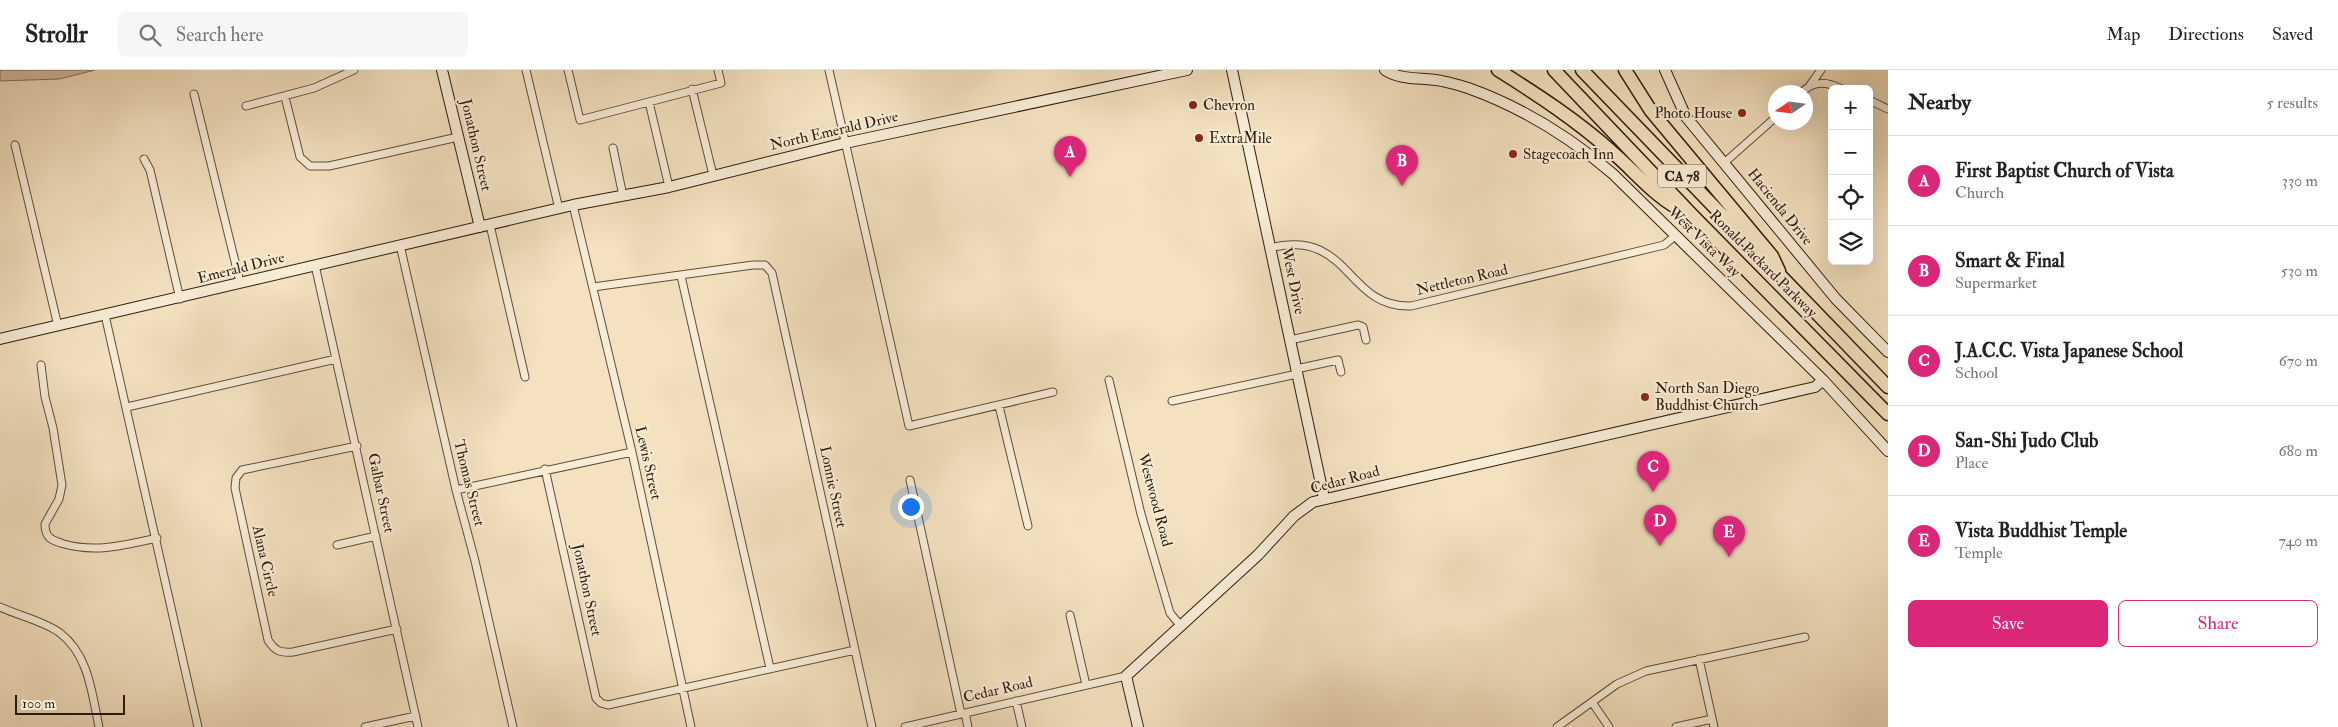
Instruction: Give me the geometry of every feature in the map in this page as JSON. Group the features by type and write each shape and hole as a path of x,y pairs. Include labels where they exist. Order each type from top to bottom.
{"highway":[{"path":"1498,70 1577,123 1612,151 1666,203 1692,215"},
{"name":"Ronald Packard Parkway","path":"1554,70 1692,215 1888,414"},
{"name":"Ronald Packard Parkway","path":"1582,70 1888,387"},
{"path":"1625,70 1651,111 1772,256 1783,280"}],"main road":[{"name":"Jonathon Street","path":"442,70 458,137 485,226"},
{"name":"North Emerald Drive","path":"485,226 669,187 845,143 1187,70"},
{"name":"West Drive","path":"1232,70 1324,498"},
{"name":"West Vista Way","path":"1386,70 1399,76 1442,81 1468,88 1519,111 1568,138 1613,174 1823,380 1888,450"},
{"name":"Hacienda Drive","path":"1665,70 1686,117 1836,299 1888,352"},
{"name":"Emerald Drive","path":"0,339 180,299 240,282 485,226"},
{"name":"Cedar Road","path":"1126,676 1258,555 1294,516 1313,502 1815,387 1823,380"},
{"path":"1126,676 1138,727"}],"street":[{"path":"246,106 327,84 354,70"},
{"path":"526,70 559,209"},
{"path":"568,70 580,120 721,82 718,70"},
{"path":"829,70 909,426 1053,392"},
{"path":"1810,85 1821,70"},
{"path":"1813,85 1830,83 1834,85"},
{"path":"692,89 712,175"},
{"path":"194,94 240,282"},
{"path":"285,96 300,157 310,166 329,166 458,137"},
{"path":"649,102 669,187"},
{"path":"1873,102 1888,109"},
{"path":"1724,162 1768,123"},
{"path":"15,145 58,326"},
{"path":"613,148 623,196"},
{"path":"144,159 150,170 180,299"},
{"name":"Lewis Street","path":"573,206 632,452 691,727"},
{"path":"485,226 525,377"},
{"name":"Nettleton Road","path":"1270,248 1295,244 1319,250 1342,265 1367,293 1378,300 1394,306 1411,306 1664,245 1675,236"},
{"name":"Thomas Street","path":"400,245 513,727"},
{"name":"Galbar Street","path":"315,265 357,446 418,727"},
{"name":"Lonnie Street","path":"681,276 753,265 765,265 772,274 872,727"},
{"path":"592,287 681,276 770,668"},
{"path":"105,315 157,538 198,727"},
{"path":"1290,340 1358,325 1363,327 1366,340"},
{"path":"127,407 336,359"},
{"path":"1172,401 1338,360 1341,372"},
{"path":"41,365 45,397 53,428 62,486 59,499 45,524 48,537 52,541 79,548 98,549 157,538"},
{"name":"Westwood Road","path":"1109,380 1141,514 1170,613 1180,625"},
{"path":"999,406 1028,526"},
{"name":"Alana Circle","path":"357,446 242,470 236,478 235,488 268,640 274,650 282,653 397,629"},
{"path":"456,490 545,469 632,452"},
{"name":"Jonathon Street","path":"545,469 596,698 601,703 613,704 683,689"},
{"path":"910,480 963,714 968,727"},
{"path":"337,545 376,536"},
{"path":"0,607 59,632 75,648 86,668 99,727"},
{"path":"1070,614 1086,685"},
{"path":"1557,727 1617,684 1646,671 1805,637"},
{"path":"683,689 855,650"},
{"path":"1699,659 1714,727"},
{"name":"Cedar Road","path":"904,727 1126,676"},
{"path":"1016,701 1022,727"},
{"path":"1592,702 1609,727"},
{"path":"365,727 416,716"},
{"path":"1676,727 1712,719"}],"shaded area":[{"path":"0,70 95,70 59,79 0,81"}],"place":[{"name":"Chevron","path":"1193,105"},
{"name":"Photo House","path":"1742,113"},
{"name":"ExtraMile","path":"1199,138"},
{"name":"Stagecoach Inn","path":"1513,154"},
{"name":"First Baptist Church of Vista","path":"1070,177"},
{"name":"Smart & Final","path":"1402,186"},
{"name":"North San Diego Buddhist Church","path":"1645,397"},
{"name":"J.A.C.C. Vista Japanese School","path":"1653,492"},
{"name":"San-Shi Judo Club","path":"1660,546"},
{"name":"Vista Buddhist Temple","path":"1729,557"}]}
